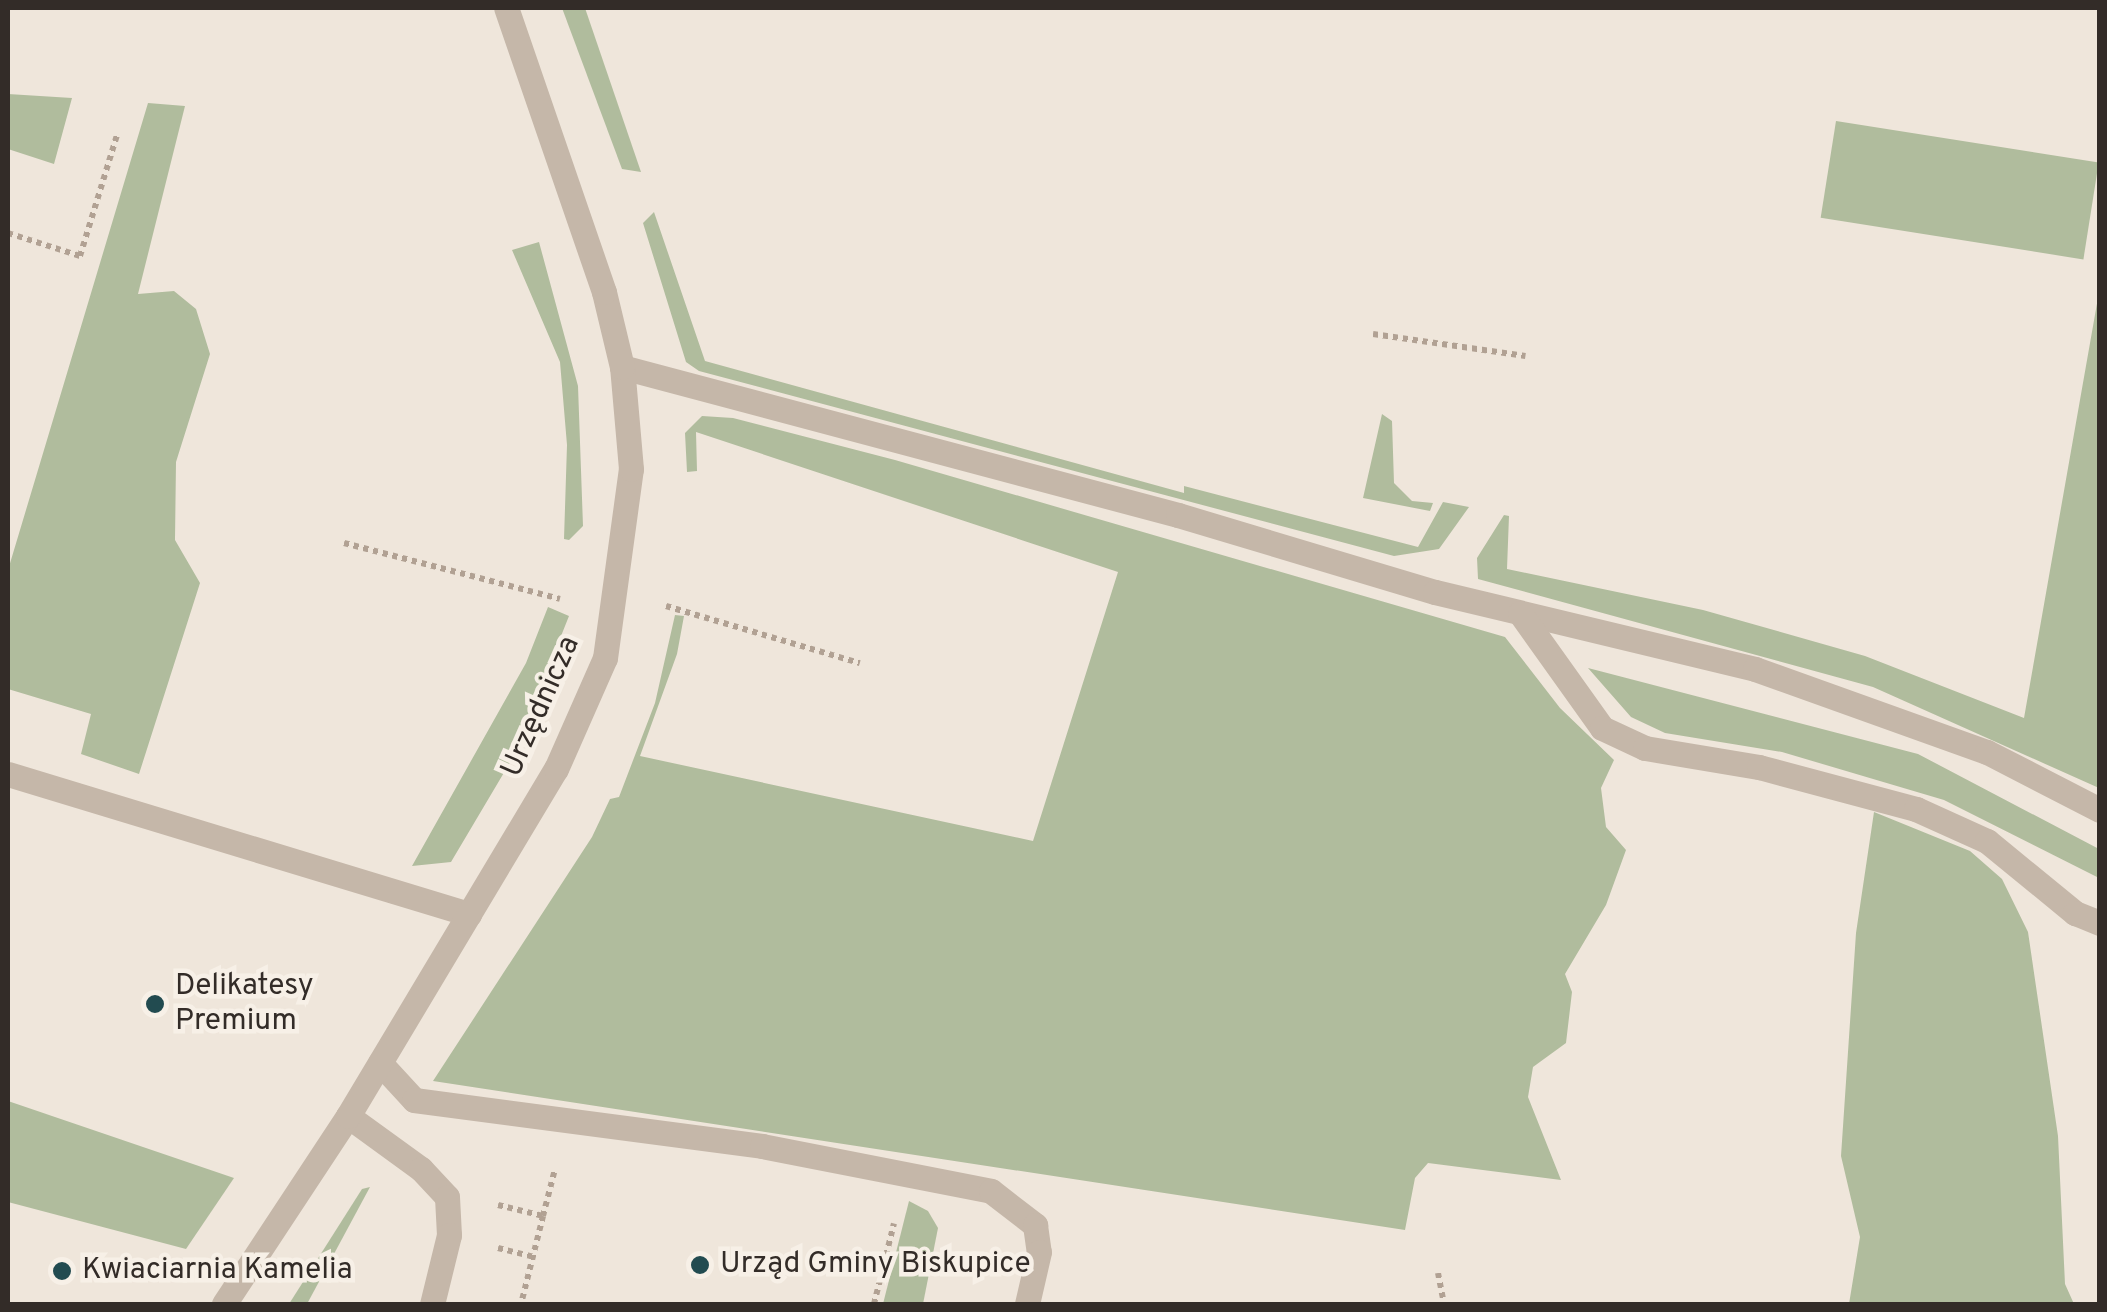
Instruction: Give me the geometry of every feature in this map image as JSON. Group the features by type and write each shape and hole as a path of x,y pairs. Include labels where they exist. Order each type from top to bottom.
{"street":[{"name":"Urzędnicza","path":"224,1304 348,1116 556,769 604,658 632,469 622,367 604,292 506,8"},
{"path":"622,367 1520,613 1755,669 1867,704 1987,752 2100,810"},
{"path":"1520,613 1602,728 1645,748 1759,768 1916,809 1987,841 2075,913 2100,923"},
{"path":"8,774 469,914"},
{"path":"380,1063 414,1100 907,1173 992,1190 1036,1225 1040,1252 1027,1304"},
{"path":"348,1116 421,1169 446,1197 449,1235 432,1304"}],"path":[{"path":"8,234 80,256 118,134"},
{"path":"1374,334 1525,356"},
{"path":"344,542 550,596"},
{"path":"666,606 860,662"},
{"path":"874,1304 907,1173"},
{"path":"490,1203 544,1216 521,1304"},
{"path":"1438,1273 1444,1304"}],"green space":[{"path":"562,8 585,8 641,172 622,169"},
{"path":"8,94 72,98 54,164 8,149"},
{"path":"148,103 185,106 138,294 174,291 196,309 210,354 176,462 175,540 200,583 139,774 81,754 91,714 8,689 8,570"},
{"path":"1836,121 2099,163 2083,259 1821,218"},
{"path":"654,212 705,361 1184,493 1184,486 1418,547 1443,502 1469,507 1439,549 1394,556 699,371 686,362 643,223"},
{"path":"539,242 578,386 583,526 569,540 564,539 567,445 560,362 512,250"},
{"path":"2099,292 2099,788 1873,687 1478,579 1477,558 1504,515 1509,516 1507,569 1703,610 1865,656 2024,718"},
{"path":"1382,414 1392,421 1394,483 1412,501 1433,503 1430,511 1363,498"},
{"path":"702,416 733,418 895,460 1505,637 1560,708 1614,760 1601,788 1606,827 1626,850 1606,905 1565,974 1572,992 1566,1043 1533,1067 1528,1097 1561,1180 1428,1163 1415,1178 1405,1230 433,1081 592,837 610,799 619,797 655,703 675,615 684,616 677,654 640,756 1033,841 1118,572 696,432 697,471 687,472 685,433"},
{"path":"548,607 569,616 512,759 451,862 412,866 526,663"},
{"path":"1588,668 1918,754 2099,849 2099,878 1944,800 1782,752 1665,733 1631,717"},
{"path":"1874,812 1970,851 2002,879 2028,932 2058,1136 2065,1284 2074,1304 1849,1304 1860,1237 1841,1156 1856,933"},
{"path":"8,1101 234,1178 186,1249 8,1202"},
{"path":"370,1187 307,1304 289,1304 362,1189"},
{"path":"909,1201 928,1211 938,1228 923,1304 883,1304"}],"place":[{"name":"Delikatesy Premium","path":"155,1004"},
{"name":"Urząd Gminy Biskupice","path":"700,1265"},
{"name":"Kwiaciarnia Kamelia","path":"62,1271"}]}
